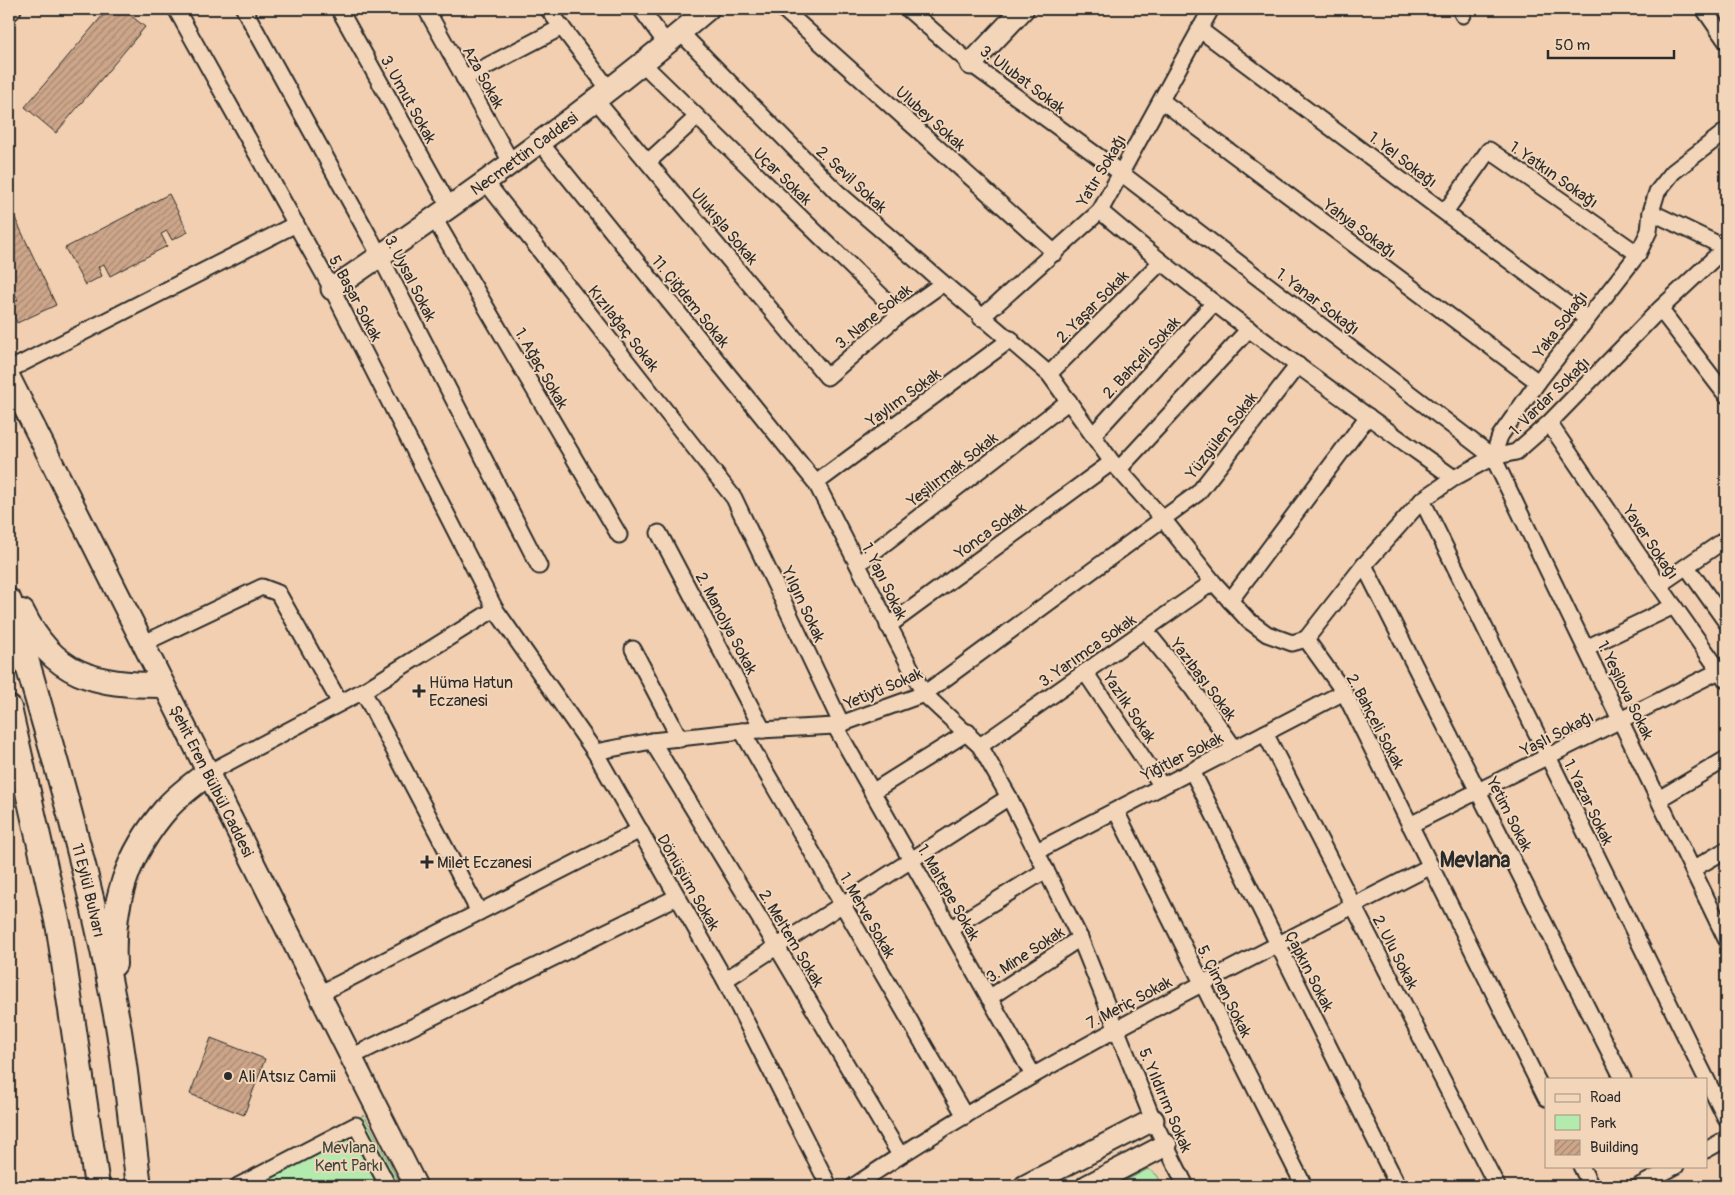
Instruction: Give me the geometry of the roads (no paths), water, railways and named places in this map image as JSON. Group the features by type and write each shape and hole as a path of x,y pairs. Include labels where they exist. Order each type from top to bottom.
{"main road":[{"name":"Necmettin Caddesi","path":"332,290 511,162 642,63 708,9"},
{"path":"971,64 1023,9"},
{"name":"Şehit Eren Bülbül Caddesi","path":"9,378 416,1186"},
{"path":"9,586 31,631 49,654 73,671 96,679 124,685 162,685"},
{"name":"11 Eylül Bulvarı","path":"9,601 37,696 84,873 118,1026 140,1186"},
{"path":"9,708 59,929 97,1186"},
{"path":"118,1026 113,947 120,890 132,860 153,826 168,807 208,773"},
{"path":"1025,1186 1153,1120"},
{"path":"1087,1186 1166,1145"}],"street":[{"name":"5. Başar Sokak","path":"176,9 332,290 495,610"},
{"name":"3. Uysal Sokak","path":"244,9 380,256 539,566"},
{"name":"3. Umut Sokak","path":"339,9 442,212"},
{"name":"Aza Sokak","path":"426,9 511,162"},
{"name":"Ulukışla Sokak","path":"548,9 562,27 601,93 649,161 827,377"},
{"name":"2. Sevil Sokak","path":"642,9 837,192 981,318 1011,339"},
{"name":"Ulubey Sokak","path":"783,9 1055,253"},
{"name":"3. Ulubat Sokak","path":"908,9 971,64 1121,174"},
{"name":"Yatır Sokağı","path":"981,318 1100,211 1211,9"},
{"path":"1704,9 1726,41"},
{"path":"464,78 562,27"},
{"name":"1. Yel Sokağı","path":"1200,29 1586,318"},
{"name":"Uçar Sokak","path":"642,63 900,314"},
{"name":"Yahya Sokağı","path":"1162,101 1538,382"},
{"path":"649,161 697,117"},
{"name":"Yaka Sokağı","path":"1493,457 1500,436 1538,382 1586,318 1638,254 1649,231 1651,212 1657,192 1673,172 1726,131"},
{"name":"11. Çiğdem Sokak","path":"539,141 816,483"},
{"name":"1. Yatkın Sokağı","path":"1445,212 1489,150 1638,254"},
{"name":"1. Yanar Sokağı","path":"1121,174 1493,457"},
{"name":"Kızılağaç Sokak","path":"485,181 734,498"},
{"path":"1100,211 1160,262 1214,303 1454,478"},
{"name":"1. Ağaç Sokak","path":"442,212 619,535"},
{"path":"1651,212 1726,248"},
{"path":"9,370 296,224"},
{"name":"1. Vardar Sokağı","path":"1306,639 1364,565 1422,500 1454,478 1493,457 1516,452 1549,423 1660,309 1726,248"},
{"name":"2. Yaşar Sokak","path":"1049,374 1160,262"},
{"name":"3. Nane Sokak","path":"827,377 900,314 942,284"},
{"name":"2. Bahçeli Sokak","path":"1093,435 1214,303"},
{"path":"1660,309 1726,395"},
{"name":"Yonca Sokak","path":"888,626 1115,465 1249,329"},
{"path":"1011,339 1049,374 1115,465 1163,519 1230,602 1248,620 1267,634 1292,643 1306,639"},
{"name":"Yaylım Sokak","path":"816,483 1011,339"},
{"name":"Yüzgülen Sokak","path":"1163,519 1198,493 1298,365"},
{"name":"Yeşilırmak Sokak","path":"858,564 1068,401"},
{"path":"1230,602 1368,416"},
{"name":"Yaver Sokağı","path":"1549,423 1723,676"},
{"name":"1. Yeşilova Sokak","path":"1493,457 1726,939"},
{"name":"1. Yapı Sokak","path":"816,483 924,694"},
{"name":"Yılgın Sokak","path":"734,498 838,725"},
{"name":"1. Yazar Sokak","path":"1422,500 1706,1078"},
{"name":"Yetiyti Sokak","path":"595,752 652,741 838,725 924,694 1163,519"},
{"name":"2. Manolya Sokak","path":"659,533 763,730"},
{"path":"1659,585 1726,539"},
{"name":"Yetim Sokak","path":"1364,565 1622,1078"},
{"path":"1687,567 1726,622"},
{"name":"3. Yarımca Sokak","path":"980,746 1213,582"},
{"path":"142,644 262,587 278,593 340,703"},
{"path":"1586,648 1674,606"},
{"path":"208,773 363,690 495,610"},
{"name":"Dönüşüm Sokak","path":"495,610 595,752 725,980 829,1186"},
{"name":"Yazıbaşı Sokak","path":"1145,630 1192,688 1235,749"},
{"name":"2. Bahçeli Sokak","path":"1306,639 1344,692 1545,1096"},
{"path":"633,649 680,739"},
{"name":"Yazlık Sokak","path":"1085,672 1162,786"},
{"name":"Yaşlı Sokağı","path":"1410,825 1621,720 1723,676"},
{"path":"363,690 479,912"},
{"name":"Yiğitler Sokak","path":"1037,851 1344,692"},
{"name":"5. Yıldırım Sokak","path":"924,694 968,732 980,746 1009,796 1080,938 1153,1120 1186,1186"},
{"name":"1. Maltepe Sokak","path":"838,725 872,792 1033,1075"},
{"name":"1. Merve Sokak","path":"742,732 965,1116"},
{"path":"872,792 968,732"},
{"name":"2. Ulu Sokak","path":"1265,733 1497,1186"},
{"name":"2. Meltem Sokak","path":"652,741 777,947 900,1156"},
{"path":"1659,799 1726,759"},
{"name":"Çapkın Sokak","path":"1192,771 1398,1186"},
{"path":"725,980 1009,796"},
{"name":"5. Çimen Sokak","path":"1116,811 1304,1186"},
{"path":"319,994 640,830"},
{"path":"1693,869 1726,850"},
{"name":"7. Meriç Sokak","path":"854,1186 1033,1075 1117,1028 1430,866"},
{"path":"950,929 1046,870"},
{"path":"351,1057 678,897"},
{"name":"3. Mine Sokak","path":"989,998 1080,938"},
{"name":"1. Yazar Sokak","path":"1708,1082 1726,1118"},
{"path":"238,1186 356,1124 388,1186"},
{"path":"1708,1149 1726,1139"},
{"path":"1581,1168 1590,1186"},
{"path":"1639,1186 1671,1168"}],"place":[{"name":"Hüma Hatun Eczanesi","path":"419,691"},
{"name":"Milet Eczanesi","path":"427,862"},
{"name":"Ali Atsız Camii","path":"228,1076"}],"district":[{"name":"Mevlana","path":"1475,860"}],"park label":[{"name":"Mevlana Kent Parkı","path":"349,1156"}]}
